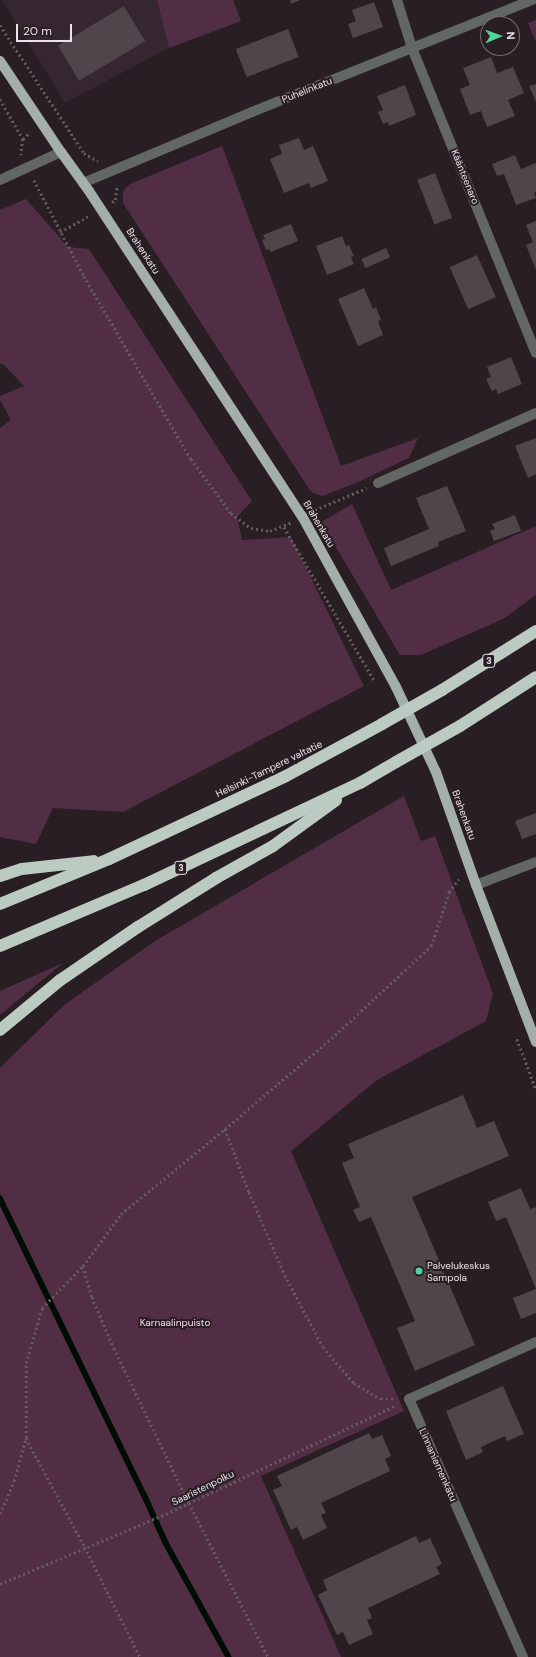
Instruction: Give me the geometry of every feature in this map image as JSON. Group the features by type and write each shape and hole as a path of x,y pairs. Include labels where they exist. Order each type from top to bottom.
{"highway":[{"name":"Helsinki-Tampere valtatie","path":"0,904 109,859 286,776 442,690 536,631"},
{"name":"3","path":"0,946 144,885 360,783 460,726 536,677"},
{"path":"0,1030 59,981 138,927 216,878 273,846 360,783"},
{"path":"0,876 22,870 109,859"}],"main road":[{"name":"Brahenkatu","path":"0,61 83,183 302,516 396,687 436,772 476,885 536,1042"}],"street":[{"name":"Käänteenaro","path":"397,0 412,48 536,353"},
{"name":"Puhelinkatu","path":"83,183 532,0"},
{"path":"0,180 61,152"},
{"path":"378,483 536,413"},
{"path":"476,885 536,862"},
{"path":"409,1399 536,1342"},
{"name":"Linnaniemenkatu","path":"409,1399 523,1657"}],"path":[{"path":"0,25 84,153 100,162 115,191"},
{"path":"0,99 23,139 20,156 84,276 192,459 231,513 251,528 270,531 284,527 302,516 378,483"},
{"path":"284,527 377,686"},
{"path":"456,872 461,887"},
{"path":"0,1514 14,1480 26,1438 26,1363 42,1308 83,1266 121,1214 225,1129 335,1035 431,946 449,892 458,880"},
{"path":"517,1036 536,1089"},
{"path":"225,1129 249,1192 285,1275 323,1347 354,1383 381,1399 409,1399"},
{"path":"83,1266 92,1297 114,1348 189,1503 268,1657"},
{"name":"Saaristenpolku","path":"0,1584 166,1514 409,1399"},
{"path":"26,1438 85,1547 140,1657"}],"shaded area":[{"path":"2,0 157,0 169,48 65,103"}],"green space":[{"path":"157,0 233,0 241,21 169,48"},
{"path":"536,20 536,42 528,23"},
{"path":"222,146 341,466 418,438 409,458 356,483 322,496 311,492 123,203 123,191 130,184"},
{"path":"26,199 68,247 89,249 252,501 237,517 242,540 291,537 364,686 123,812 53,808 36,844 0,837 0,428 11,420 0,400 0,396 24,386 3,364 0,364 0,210"},
{"path":"352,504 391,590 536,526 536,595 503,619 421,655 400,655 321,522"},
{"name":"Karnaalinpuisto","path":"404,796 421,841 435,836 493,994 486,1021 377,1080 291,1151 404,1411 261,1476 341,1657 0,1657 0,1068 64,1005 155,941"},
{"path":"63,963 0,1015 0,991"}],"building":[{"path":"290,0 300,0 291,4"},
{"path":"374,2 383,27 353,38 348,24 356,21 352,10"},
{"path":"124,6 145,41 79,81 58,46"},
{"path":"288,29 299,57 246,77 236,49"},
{"path":"491,57 497,73 513,67 524,93 508,100 515,116 487,127 481,111 470,115 460,89 470,85 463,68"},
{"path":"536,84 536,102 529,86"},
{"path":"405,85 416,115 389,126 388,122 383,124 378,112 383,110 377,96"},
{"path":"299,138 304,150 313,146 328,181 311,188 309,183 284,193 270,159 282,154 279,145"},
{"path":"515,155 521,169 536,163 536,192 534,193 536,198 516,205 504,174 497,176 492,164"},
{"path":"435,173 452,218 434,225 417,180"},
{"path":"536,221 536,270 526,245 533,242 526,225"},
{"path":"291,224 298,241 271,252 269,249 266,250 262,240 265,239 263,235"},
{"path":"342,236 346,246 349,245 354,256 351,257 354,264 327,275 316,246"},
{"path":"386,248 390,257 365,268 361,259"},
{"path":"477,255 496,297 468,309 450,267"},
{"path":"364,288 373,309 376,307 381,320 378,321 383,335 358,346 338,299"},
{"path":"511,357 522,384 498,394 496,389 492,391 486,379 491,377 487,367"},
{"path":"536,438 536,474 528,478 515,446"},
{"path":"447,486 466,531 438,542 439,546 391,566 384,548 429,529 416,498"},
{"path":"515,515 521,531 494,541 490,531 495,529 492,524"},
{"path":"536,813 536,834 522,839 515,821"},
{"name":"Palvelukeskus Sampola","path":"463,1095 477,1128 494,1121 509,1156 412,1197 475,1345 415,1371 397,1328 415,1321 371,1217 359,1222 353,1210 360,1207 342,1163 354,1158 348,1144"},
{"path":"521,1188 530,1209 536,1207 536,1289 506,1217 496,1221 488,1202"},
{"path":"536,1289 536,1313 521,1319 513,1298"},
{"path":"503,1386 524,1434 507,1441 505,1436 481,1447 483,1452 466,1460 446,1411"},
{"path":"369,1433 372,1439 382,1435 391,1456 385,1459 390,1471 321,1503 326,1513 321,1515 327,1528 303,1540 297,1527 291,1530 273,1490 282,1486 277,1476"},
{"path":"416,1536 419,1543 430,1538 442,1564 436,1567 440,1574 368,1608 372,1618 367,1620 373,1634 349,1645 343,1632 337,1635 318,1595 327,1590 323,1580"}],"waterway":[{"path":"0,1198 144,1494 166,1543 229,1657"}],"place":[{"name":"Palvelukeskus Sampola","path":"419,1271"}]}
